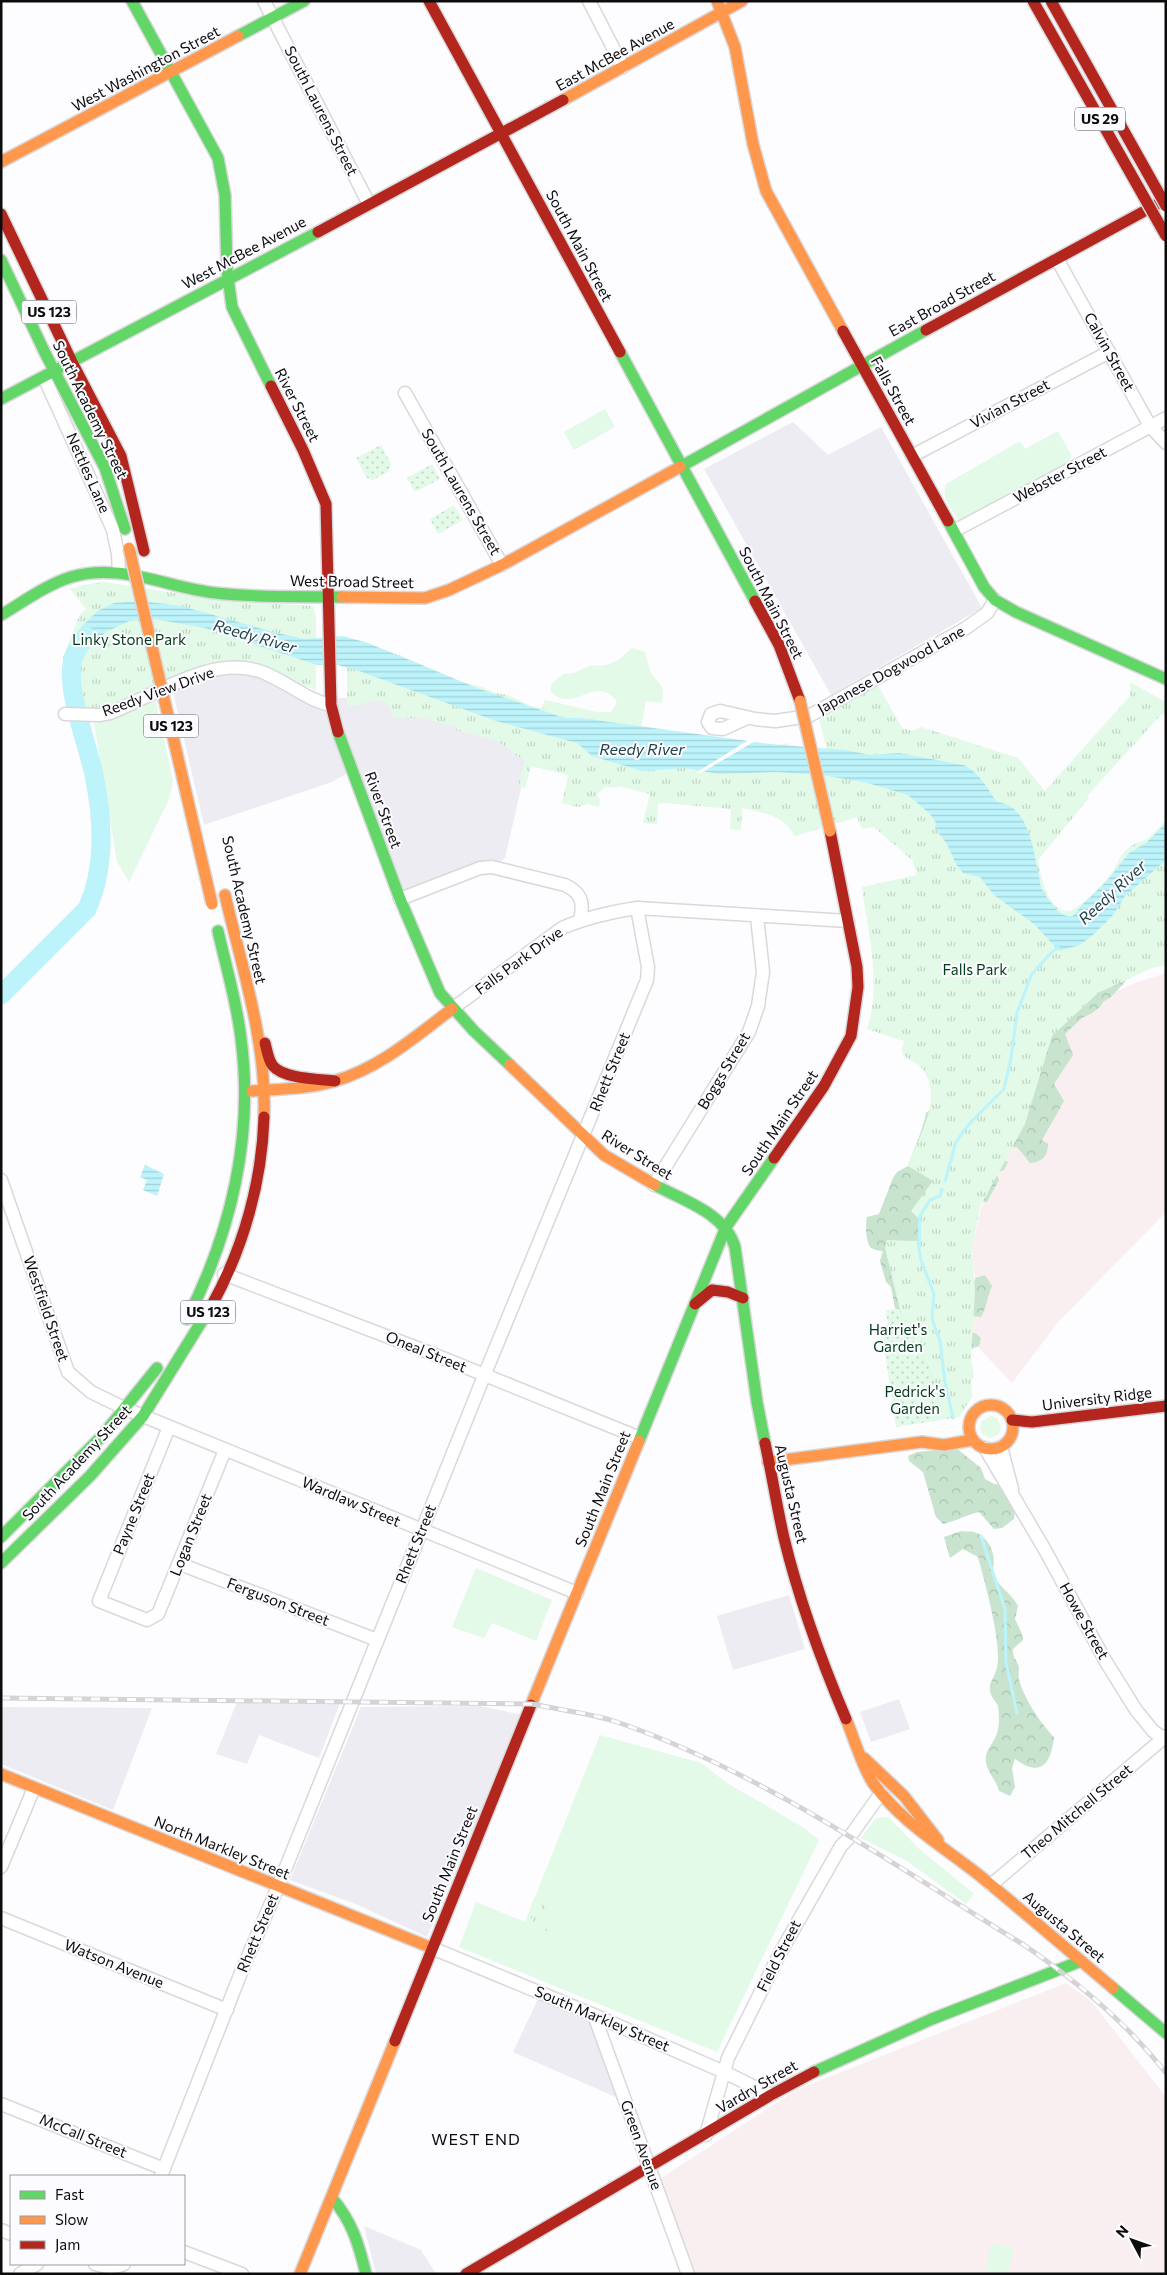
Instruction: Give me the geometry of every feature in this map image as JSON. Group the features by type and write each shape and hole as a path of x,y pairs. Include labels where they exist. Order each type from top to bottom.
{"main road":[{"name":"River Street","path":"132,1 218,158 227,204 228,279 232,307 303,450 326,504 330,597 331,705 340,739 400,899 440,993 452,1009 584,1138 604,1155 654,1185 718,1219 726,1227"},
{"name":"West Washington Street","path":"1,162 304,1"},
{"name":"South Main Street","path":"300,2274 726,1227 824,1086 851,1036 858,987 857,967 830,831 800,701 779,645 430,1"},
{"name":"Falls Street","path":"716,1 722,12 737,60 756,155 766,191 984,587 995,600 1166,679"},
{"name":"East McBee Avenue","path":"502,134 742,1"},
{"name":"US 29","path":"1034,1 1166,236"},
{"name":"US 29","path":"1051,1 1166,206"},
{"name":"West McBee Avenue","path":"1,399 502,134"},
{"name":"East Broad Street","path":"682,466 1166,199"},
{"name":"South Academy Street","path":"1,214 72,362 121,456 153,589"},
{"name":"South Academy Street","path":"1,260 50,374 105,468 122,517 214,912 243,1054 240,1147 232,1206 211,1269 197,1301 179,1332"},
{"name":"West Broad Street","path":"1,615 56,584 72,577 93,573 119,573 216,593 425,598 455,588 502,565 682,466"},
{"name":"US 123","path":"173,675 178,694"},
{"name":"South Academy Street","path":"1,1564 90,1476 143,1416 203,1321 228,1275 244,1230 263,1147 265,1090 256,1025 223,890"},
{"name":"Falls Park Drive","path":"243,1092 307,1088 335,1081 368,1067 385,1057 452,1009"},
{"path":"256,1025 265,1044 270,1061 280,1072 288,1075 335,1081"},
{"name":"Augusta Street","path":"726,1227 731,1234 735,1246 755,1394 784,1537 808,1620 825,1669 852,1736 864,1757 872,1781 899,1814 918,1832 941,1845 991,1885 1166,2034"},
{"path":"694,1304 712,1290 728,1292 743,1298"},
{"name":"South Academy Street","path":"1,1537 105,1434 161,1362"},
{"path":"768,1462 922,1442 940,1434 970,1435 986,1448 1001,1447 1011,1437 1012,1420 1002,1407 988,1404 979,1408 973,1414 970,1435"},
{"name":"University Ridge","path":"1012,1420 1032,1422 1166,1406"},
{"name":"University Ridge","path":"1011,1437 1032,1422"},
{"name":"Augusta Street","path":"864,1757 927,1823 941,1845"},
{"name":"North Markley Street","path":"1,1774 432,1948"},
{"name":"Vardry Street","path":"466,2274 706,2135 771,2095 851,2054 932,2019 1081,1961"},
{"path":"332,2198 351,2222 357,2234 366,2274"}],"street":[{"name":"South Laurens Street","path":"264,1 369,204"},
{"path":"589,1 623,67"},
{"name":"Calvin Street","path":"1057,259 1150,426 1166,442"},
{"name":"Vivian Street","path":"912,456 1109,352"},
{"name":"Nettles Lane","path":"50,374 113,530 118,554 119,573"},
{"name":"South Laurens Street","path":"405,393 502,565"},
{"name":"Webster Street","path":"954,531 1166,418"},
{"name":"Japanese Dogwood Lane","path":"747,718 775,721 809,716 966,628 987,614 995,600"},
{"name":"Reedy View Drive","path":"65,714 99,715 117,710 202,673 237,667 263,673 280,680 320,703 331,705"},
{"path":"400,899 486,866 565,885 574,889 581,900 583,908 580,920"},
{"name":"Falls Park Drive","path":"452,1009 541,942 580,920 613,911 637,908 848,922"},
{"name":"Rhett Street","path":"163,2173 242,1970 278,1887 484,1376 648,980 648,968 637,908"},
{"name":"Boggs Street","path":"654,1185 749,1032 758,1006 763,972 757,916"},
{"name":"Westfield Street","path":"1,1180 68,1372 91,1392 126,1409"},
{"name":"Oneal Street","path":"211,1269 380,1333 640,1438"},
{"name":"Wardlaw Street","path":"126,1409 577,1594"},
{"name":"Payne Street","path":"152,1618 141,1618 99,1601 169,1426"},
{"name":"Howe Street","path":"1001,1447 1013,1494"},
{"name":"Howe Street","path":"986,1448 1106,1662 1136,1710 1165,1738"},
{"name":"Logan Street","path":"152,1618 158,1614 180,1564 225,1450"},
{"name":"Ferguson Street","path":"180,1564 377,1640"},
{"name":"Theo Mitchell Street","path":"991,1885 1165,1738"},
{"path":"1,1867 34,1788"},
{"name":"Field Street","path":"706,2135 728,2058 779,1954 841,1846 850,1838 881,1792"},
{"name":"Watson Avenue","path":"1,1918 228,2010"},
{"name":"South Markley Street","path":"432,1948 594,2015 724,2072 771,2095"},
{"name":"Green Avenue","path":"594,2015 688,2274"},
{"name":"McCall Street","path":"1,2104 163,2173"},
{"path":"185,2252 242,2274"},
{"path":"20,2274 35,2265"},
{"path":"98,2265 105,2267 122,2265"}],"shaded area":[{"path":"793,422 828,455 881,427 982,608 831,695 704,469"},
{"path":"243,664 331,698 372,698 504,741 527,762 505,858 489,870 411,903 360,795 353,770 332,782 204,825 170,679 198,666"},
{"path":"1166,973 1166,1212 1059,1321 1012,1383 971,1340 975,1281 972,1248 981,1208 1012,1147 1039,1084 1045,1054 1090,1004 1134,983"},
{"path":"789,1595 805,1649 733,1670 717,1616"},
{"path":"899,1699 910,1729 871,1742 860,1712"},
{"path":"237,1702 340,1703 319,1758 259,1735 247,1764 216,1754"},
{"path":"481,1706 522,1715 427,1937 358,1905 290,1880 361,1707"},
{"path":"1,1707 152,1708 113,1810 1,1764"},
{"path":"1066,1983 1091,2001 1166,2097 1166,2274 696,2274 660,2179 796,2090"},
{"path":"538,1999 591,2022 618,2098 513,2052"},
{"path":"364,2226 421,2250 436,2274 376,2274"}],"green space":[{"path":"605,409 615,427 574,450 564,432"},
{"path":"1058,431 1071,455 1070,461 960,523 946,499 946,484 1020,441 1025,449"},
{"path":"381,445 391,464 389,471 373,480 367,478 356,458"},
{"path":"432,464 440,479 415,492 407,478"},
{"path":"454,505 463,520 438,534 430,519"},
{"name":"Linky Stone Park","path":"104,582 220,600 313,606 316,617 316,690 243,664 198,666 129,698 95,710 66,707 63,657 80,614 86,609 70,589"},
{"name":"Falls Park","path":"347,637 402,656 444,674 451,679 482,687 495,693 508,695 531,706 548,709 562,715 774,746 788,743 789,748 828,754 818,715 875,680 902,728 913,731 921,727 1018,758 1045,791 1130,696 1130,682 1166,702 1166,712 1160,716 1087,796 1089,798 1038,860 1043,883 1051,900 1056,907 1063,911 1070,911 1085,901 1102,884 1126,849 1150,837 1166,820 1166,965 1152,968 1098,993 1052,1036 1025,1124 980,1207 972,1248 975,1292 971,1357 974,1377 971,1381 972,1397 959,1417 934,1421 940,1407 929,1367 914,1343 914,1335 907,1321 902,1318 885,1248 887,1240 918,1241 918,1218 911,1211 933,1181 908,1166 927,1119 931,1094 924,1071 903,1055 904,1041 867,1029 871,1011 874,976 862,887 917,875 913,861 874,827 862,829 857,817 795,836 785,823 779,819 758,812 742,808 741,830 730,829 731,809 664,803 658,804 657,824 643,823 650,794 618,786 617,788 606,787 597,794 600,800 599,807 588,804 578,807 562,803 568,775 531,766 525,788 518,786 525,759 512,754 513,751 495,740 455,730 456,727 423,718 393,718 390,708 386,703 380,701 354,706 347,705"},
{"path":"632,648 645,652 650,671 663,689 662,703 646,701 641,727 565,718 541,709 545,700 597,712 611,712 617,702 609,694 601,691 568,699 560,698 551,692 551,685 563,674 574,673 589,666 606,665 620,659"},
{"path":"155,698 173,781 169,799 129,882 117,862 94,723"},
{"path":"1126,975 1125,982 1111,997 1092,1013 1082,1018 1065,1034 1073,1055 1054,1084 1064,1101 1042,1140 1048,1144 1044,1158 1030,1163 1017,1147 1005,1148 1002,1160 1008,1162 1004,1170 996,1173 999,1180 987,1202 962,1199 973,1283 976,1278 985,1275 992,1286 981,1317 972,1316 970,1333 975,1333 981,1338 979,1346 955,1355 956,1416 934,1421 940,1407 895,1308 891,1287 886,1282 880,1261 883,1251 869,1246 866,1229 867,1217 879,1214 893,1178 897,1172 908,1166 926,1113 1021,1032"},
{"name":"Pedrick's Garden","path":"899,1309 902,1317 912,1326 914,1343 929,1367 940,1407 934,1421 896,1427 882,1333 888,1325 886,1310"},
{"path":"991,1416 997,1418 1001,1426 999,1434 990,1438 982,1434 980,1428 982,1421"},
{"path":"956,1448 981,1468 985,1479 994,1484 1002,1485 1015,1509 1014,1519 1002,1528 994,1529 979,1512 943,1524 936,1517 923,1472 909,1461 908,1456 917,1452"},
{"path":"961,1531 979,1534 988,1542 994,1560 992,1571 1001,1586 1018,1606 1015,1619 1023,1640 1013,1649 1013,1652 1019,1667 1019,1679 1024,1694 1033,1710 1054,1737 1053,1746 1047,1761 1038,1768 1024,1765 1015,1759 1012,1768 1015,1787 1010,1796 999,1791 986,1762 986,1754 996,1737 999,1719 998,1705 990,1692 997,1667 998,1649 984,1580 978,1557 963,1549 950,1558 944,1537"},
{"path":"476,1568 552,1600 536,1641 492,1623 484,1638 452,1627"},
{"path":"600,1735 701,1763 727,1783 801,1826 819,1840 717,2052 459,1947 476,1902 525,1922"},
{"path":"888,1817 918,1848 974,1894 966,1904 907,1861 861,1838 876,1818"},
{"path":"534,1898 542,1901 555,1926 547,1931 535,1926 529,1912"},
{"path":"991,2243 1014,2248 1008,2274 985,2274"}],"water":[{"path":"142,601 181,606 305,639 343,636 368,643 477,688 564,718 581,718 770,744 845,750 870,755 899,753 963,765 978,776 997,802 1008,805 1017,812 1028,831 1032,843 1042,889 1056,909 1066,916 1073,916 1106,882 1129,853 1146,843 1166,823 1166,860 1125,896 1114,914 1094,934 1080,945 1059,951 1034,924 994,895 980,877 963,873 956,864 947,844 935,828 936,823 930,814 908,795 868,783 822,775 776,772 719,774 685,768 642,771 592,756 577,743 496,721 359,671 338,665 317,665 205,628 154,619 129,621 106,632 74,656 72,643 83,625 98,611 114,603"},
{"path":"145,1165 164,1174 157,1196 143,1190 147,1180 140,1177"}],"pier":[{"path":"750,739 757,740 701,773 697,772"}],"waterway":[{"name":"Reedy River","path":"1,995 87,909 97,877 101,843 97,792 74,698 71,668 74,656 86,636"},
{"path":"945,1181 956,1142 969,1124 1004,1089 1011,1058 1017,1013 1029,981 1032,974 1058,947"},
{"path":"942,1189 940,1196 930,1200 920,1216 919,1249 921,1260 934,1294 932,1319 940,1341 945,1382 953,1418"},
{"path":"981,1536 1005,1609 1006,1662 1017,1713"}],"railway":[{"path":"1,1698 532,1704 617,1722 671,1743 775,1793 876,1852 1024,1945 1082,1988 1118,2020 1151,2054 1166,2073"}],"traffic: fast":[{"path":"132,1 218,158 225,195 227,270 232,307 271,386"},
{"path":"238,36 304,1"},
{"path":"1,399 318,232"},
{"path":"1,260 45,353 105,468 125,529"},
{"path":"680,467 926,330"},
{"path":"620,352 755,601"},
{"path":"948,521 984,587 995,600 1016,612 1166,679"},
{"path":"1,615 53,584 89,573 108,572 126,574 198,590 232,595 342,597"},
{"path":"338,732 400,899 440,993 474,1031 510,1065"},
{"path":"187,1319 216,1253 227,1218 241,1148 244,1112 244,1075 239,1025 218,931"},
{"path":"639,1441 726,1227 774,1158"},
{"path":"655,1185 702,1209 722,1225 730,1235 735,1247 757,1402 765,1443"},
{"path":"1,1563 90,1476 143,1416 213,1303"},
{"path":"1,1537 103,1435 157,1368"},
{"path":"814,2072 932,2019 1081,1961"},
{"path":"1113,1988 1166,2033"},
{"path":"332,2198 350,2225 361,2253 366,2274"}],"traffic: slow":[{"path":"717,1 735,47 753,144 766,191 843,331"},
{"path":"563,100 742,1"},
{"path":"1,162 238,36"},
{"path":"342,597 425,598 449,590 502,565 680,467"},
{"path":"129,548 212,904"},
{"path":"800,701 830,831"},
{"path":"225,895 246,978 262,1061 264,1117"},
{"path":"252,1091 315,1086 351,1075 382,1060 452,1009"},
{"path":"510,1065 604,1155 655,1185"},
{"path":"995,1405 1007,1411 1012,1418 1013,1427 1012,1436 1007,1443 1000,1448 987,1449 979,1446 972,1439 969,1423 972,1415 979,1408 995,1405"},
{"path":"768,1462 922,1442 944,1445 972,1440"},
{"path":"531,1705 639,1441"},
{"path":"846,1719 869,1776 896,1810 979,1875 1113,1988"},
{"path":"864,1758 904,1796 938,1840"},
{"path":"1,1774 432,1948"},
{"path":"300,2274 395,2041"}],"traffic: jam":[{"path":"429,1 620,352"},
{"path":"1033,1 1166,236"},
{"path":"1051,1 1166,206"},
{"path":"318,232 563,100"},
{"path":"926,330 1163,201"},
{"path":"1,214 72,362 121,456 144,551"},
{"path":"843,331 948,521"},
{"path":"271,386 303,450 326,504 331,705 338,732"},
{"path":"755,601 779,645 800,701"},
{"path":"774,1158 824,1086 851,1036 858,987 857,967 830,831"},
{"path":"265,1043 273,1066 285,1074 302,1078 335,1081"},
{"path":"213,1303 234,1259 249,1213 260,1165 264,1117"},
{"path":"695,1304 712,1290 728,1292 743,1298"},
{"path":"1012,1420 1032,1422 1166,1406"},
{"path":"765,1443 784,1538 796,1584 819,1652 846,1719"},
{"path":"395,2041 531,1705"},
{"path":"466,2274 771,2095 814,2072"}],"district":[{"name":"WEST END","path":"476,2139"}],"park label":[{"name":"Harriet's Garden","path":"898,1338"}]}
